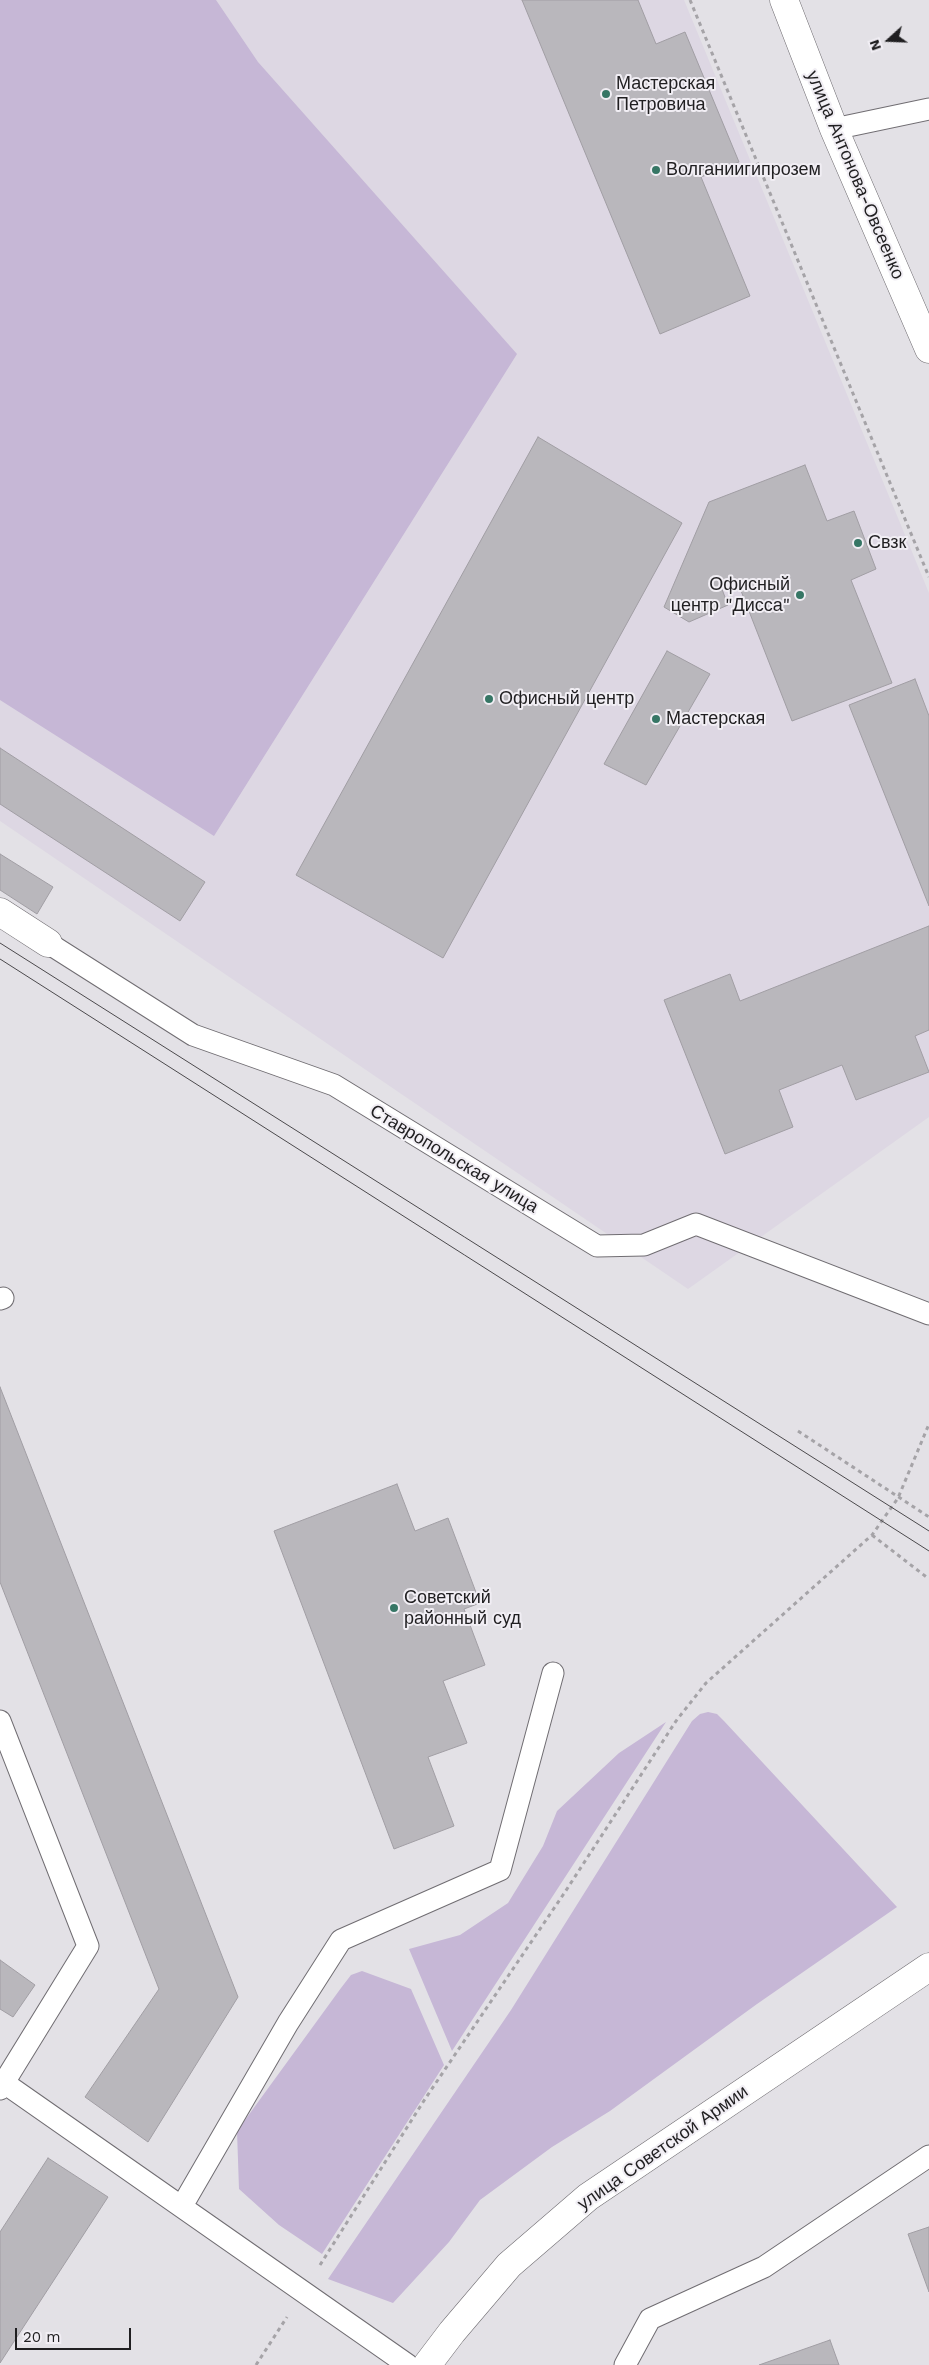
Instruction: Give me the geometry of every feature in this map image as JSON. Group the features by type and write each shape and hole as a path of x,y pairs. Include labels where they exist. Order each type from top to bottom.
{"main road":[{"name":"улица Антонова-Овсеенко","path":"784,0 834,129 929,349"},
{"name":"Ставропольская улица","path":"0,912 48,942"},
{"name":"улица Советской Армии","path":"427,2365 452,2332 509,2265 588,2197 929,1967"}],"lane":[{"path":"834,129 929,109"},
{"name":"Ставропольская улица","path":"48,942 193,1035 334,1085 597,1246 644,1245 696,1224 929,1314"},
{"path":"182,2206 288,2023 341,1940 500,1870 552,1673"},
{"path":"0,1721 88,1946 1,2084 182,2206 302,2293 408,2365"},
{"path":"625,2365 650,2319 764,2267 929,2156"}],"path":[{"path":"690,0 929,577"},
{"path":"256,2365 425,2099 559,1901 676,1721 706,1683 872,1535 898,1498 929,1424"},
{"path":"798,1431 929,1517"},
{"path":"872,1535 929,1579"}],"shaded area":[{"path":"0,0 684,0 929,593 929,1117 688,1289 0,821"},
{"path":"0,0 216,0 258,62 517,354 214,836 0,700"},
{"path":"708,1712 717,1714 724,1721 897,1907 757,2004 610,2111 552,2147 480,2200 449,2242 393,2303 328,2279 511,2010 692,1721 700,1714"},
{"path":"666,1722 452,2051 409,1949 460,1935 508,1903 543,1846 557,1811 619,1753"},
{"path":"362,1971 411,1989 444,2065 322,2254 279,2225 239,2189 237,2131 351,1975"}],"building":[{"name":"Волганиигипрозем","path":"522,0 638,0 656,44 685,32 739,162 701,177 750,296 660,334"},
{"name":"Офисный центр","path":"538,437 682,523 443,958 296,875"},
{"name":"Офисный центр \"Дисса\"","path":"805,465 827,521 854,511 876,569 851,580 892,683 792,721 736,578 720,584 728,605 689,622 664,607 709,502"},
{"name":"Мастерская","path":"667,651 710,674 646,785 604,764"},
{"path":"915,679 929,716 929,906 849,705"},
{"path":"0,748 205,882 180,921 0,804"},
{"path":"0,854 53,887 37,914 0,890"},
{"path":"929,926 929,1030 915,1036 929,1072 856,1100 842,1065 779,1090 793,1127 725,1154 664,1000 730,974 740,1001"},
{"path":"0,1387 238,1997 148,2142 85,2097 159,1989 0,1582"},
{"path":"397,1484 415,1531 448,1518 480,1603 464,1609 485,1665 443,1681 467,1743 428,1757 454,1826 394,1849 274,1531"},
{"path":"0,1960 35,1985 13,2017 0,2009"},
{"path":"48,2158 108,2197 0,2363 0,2232"},
{"path":"929,2227 929,2292 908,2234"},
{"path":"830,2340 839,2365 759,2365"}],"tram line":[{"path":"0,943 929,1531"},
{"path":"0,959 929,1551"}],"place":[{"name":"Мастерская Петровича","path":"606,94"},
{"name":"Волганиигипрозем","path":"656,170"},
{"name":"Свзк","path":"858,543"},
{"name":"Офисный центр \"Дисса\"","path":"800,595"},
{"name":"Офисный центр","path":"489,699"},
{"name":"Мастерская","path":"656,719"},
{"name":"Советский районный суд","path":"394,1608"}]}
